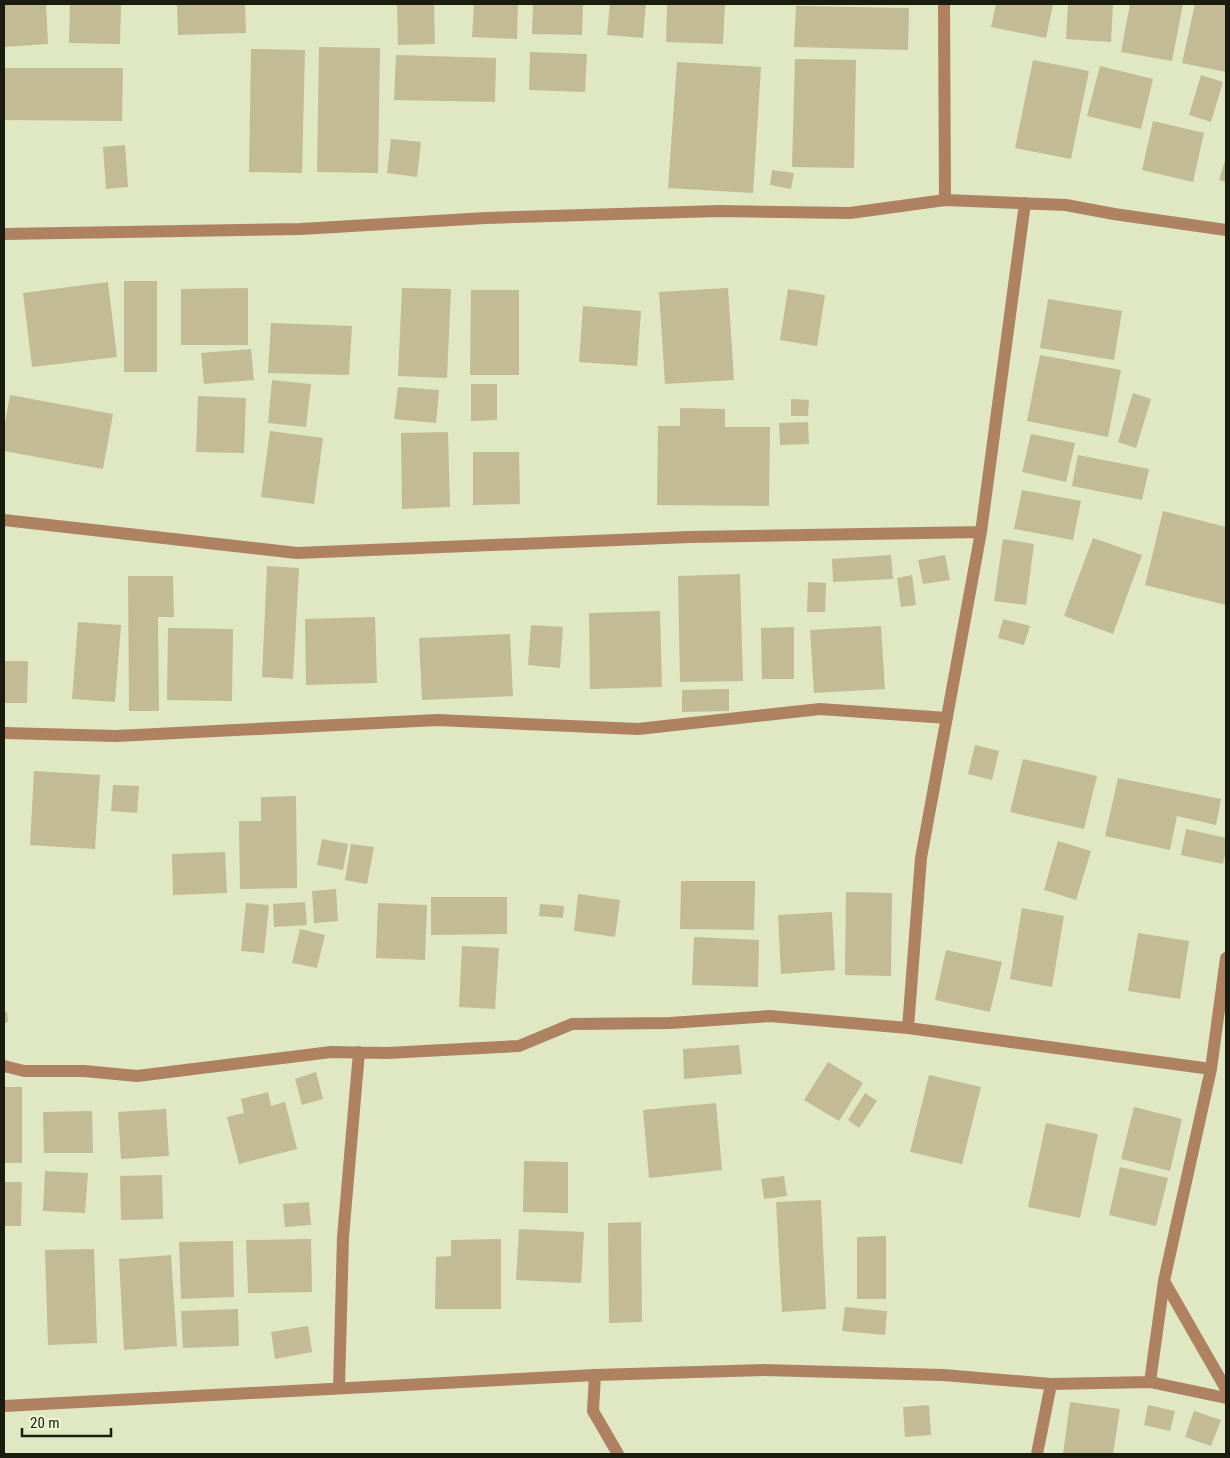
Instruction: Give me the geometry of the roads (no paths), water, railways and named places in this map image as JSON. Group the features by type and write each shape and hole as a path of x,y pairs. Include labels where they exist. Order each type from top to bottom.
{"street":[{"path":"944,4 945,200"},
{"path":"4,234 301,229 486,218 719,211 850,213 945,200 1066,205 1226,230"},
{"path":"908,1028 921,858 981,532 1025,203"},
{"path":"4,520 296,553 689,537 981,532"},
{"path":"4,733 116,736 437,720 638,729 820,709 947,718"},
{"path":"1150,1382 1164,1281 1211,1069 1226,958"},
{"path":"4,1066 24,1071 84,1071 137,1076 331,1052 387,1053 520,1046 572,1024 670,1023 770,1016 908,1028 1211,1069"},
{"path":"339,1388 343,1237 359,1052"},
{"path":"1164,1281 1226,1389"},
{"path":"4,1406 595,1375 764,1370 943,1375 1051,1384 1150,1382 1226,1398"},
{"path":"595,1375 593,1411 618,1454"},
{"path":"1037,1454 1051,1384"}]}
